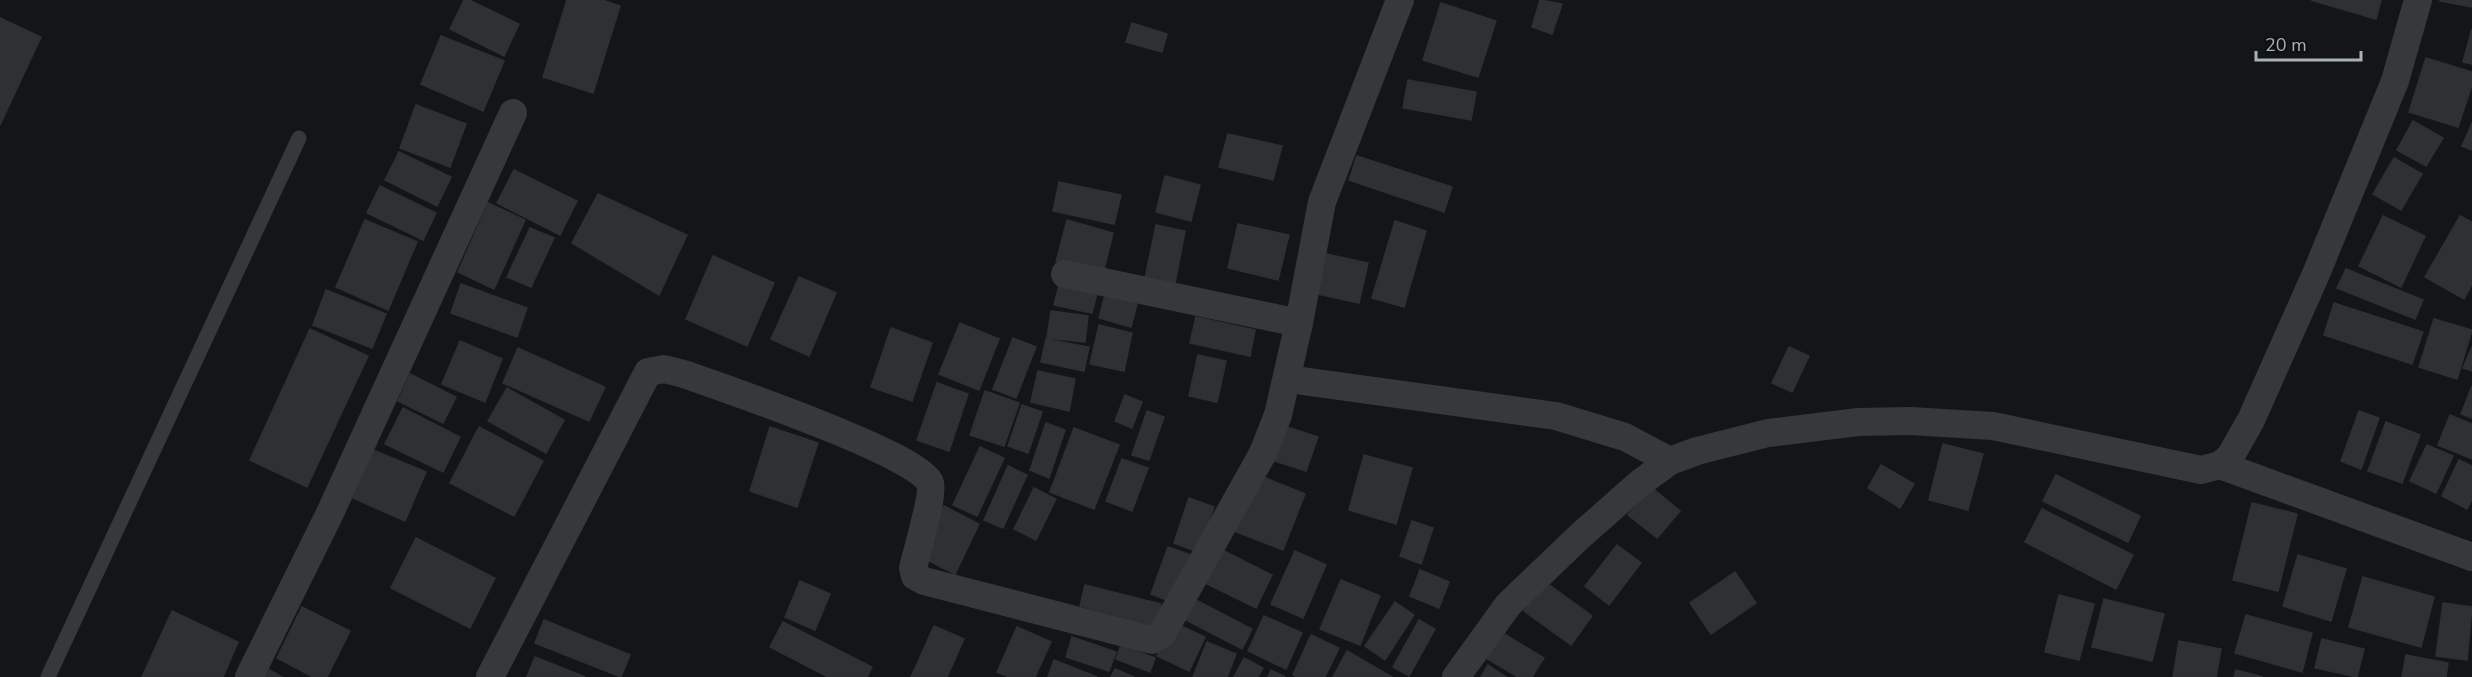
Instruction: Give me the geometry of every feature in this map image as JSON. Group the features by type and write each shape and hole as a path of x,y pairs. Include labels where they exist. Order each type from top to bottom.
{"street":[{"path":"490,677 648,372 664,369 684,374 835,429 925,474 932,489 913,568 915,576 924,581 1152,640 1162,634 1263,453 1278,415 1288,379 1322,202 1400,0"},
{"path":"1456,677 1508,605 1589,529 1670,461 1697,451 1768,433 1858,422 1910,421 2005,428 2201,470 2220,465 2230,457 2251,420 2316,274 2395,81 2418,0"},
{"path":"249,677 330,513 513,113"},
{"path":"1065,274 1299,323"},
{"path":"1288,379 1556,416 1625,437 1670,461"},
{"path":"2220,465 2472,557"}],"lane":[{"path":"48,677 299,138"}],"building":[{"path":"464,0 469,0 519,24 504,56 450,29"},
{"path":"567,0 602,0 620,6 593,93 543,77"},
{"path":"1540,0 1562,4 1552,34 1532,27"},
{"path":"2311,0 2381,0 2376,19"},
{"path":"2440,0 2472,0 2472,7 2440,1"},
{"path":"1441,3 1496,21 1478,77 1423,60"},
{"path":"0,18 41,37 0,125"},
{"path":"1132,23 1167,34 1162,52 1126,42"},
{"path":"2472,29 2472,64 2463,62"},
{"path":"441,36 504,61 483,111 421,84"},
{"path":"2426,58 2472,72 2472,85 2458,127 2409,112"},
{"path":"1408,80 1476,92 1471,120 1403,108"},
{"path":"416,105 466,124 450,167 400,148"},
{"path":"2413,121 2443,138 2426,166 2397,150"},
{"path":"2472,123 2472,150 2462,146"},
{"path":"1228,134 1282,146 1273,180 1219,167"},
{"path":"399,152 451,177 437,206 385,180"},
{"path":"1357,156 1452,187 1444,212 1349,180"},
{"path":"2394,158 2422,174 2401,210 2373,194"},
{"path":"514,170 577,201 560,235 497,203"},
{"path":"1165,176 1200,185 1191,221 1156,212"},
{"path":"1059,182 1121,195 1114,224 1053,211"},
{"path":"380,186 436,213 423,240 367,213"},
{"path":"598,194 687,235 659,295 572,243"},
{"path":"488,203 525,220 494,289 458,272"},
{"path":"2383,216 2425,236 2401,287 2359,266"},
{"path":"2460,216 2472,222 2472,284 2464,299 2425,277"},
{"path":"365,220 417,242 388,310 336,287"},
{"path":"1067,220 1113,233 1103,274 1056,262"},
{"path":"1395,221 1426,231 1404,307 1372,298"},
{"path":"1238,224 1289,235 1278,280 1228,268"},
{"path":"1156,225 1185,231 1174,289 1144,283"},
{"path":"530,228 554,238 531,287 507,277"},
{"path":"1322,253 1368,263 1359,303 1313,293"},
{"path":"713,256 774,283 747,346 686,319"},
{"path":"2346,269 2423,300 2415,319 2337,288"},
{"path":"799,277 836,293 809,356 771,339"},
{"path":"461,284 527,308 517,337 451,313"},
{"path":"1059,285 1097,293 1092,313 1054,305"},
{"path":"326,290 386,314 372,348 313,325"},
{"path":"1105,295 1137,304 1131,327 1099,318"},
{"path":"2334,303 2423,332 2412,364 2324,335"},
{"path":"1051,311 1088,316 1085,342 1047,338"},
{"path":"1196,317 1255,330 1250,356 1190,343"},
{"path":"2434,319 2472,330 2457,379 2419,367"},
{"path":"960,323 999,339 979,390 939,374"},
{"path":"1099,325 1132,333 1124,371 1090,364"},
{"path":"891,328 932,343 912,401 871,387"},
{"path":"310,329 368,356 307,487 250,460"},
{"path":"1013,338 1036,347 1016,398 993,389"},
{"path":"1046,339 1089,347 1084,371 1041,362"},
{"path":"460,341 502,359 485,402 442,384"},
{"path":"1789,347 1809,356 1792,392 1772,383"},
{"path":"2472,347 2472,371 2463,368"},
{"path":"518,348 605,387 589,421 503,383"},
{"path":"1198,355 1226,361 1217,402 1189,396"},
{"path":"1038,371 1075,379 1069,411 1031,402"},
{"path":"410,374 456,397 443,423 398,401"},
{"path":"937,383 968,394 949,451 917,440"},
{"path":"2472,386 2472,418 2461,414"},
{"path":"507,388 564,420 546,453 488,421"},
{"path":"985,391 1019,403 1004,446 970,435"},
{"path":"1125,395 1142,402 1132,428 1115,421"},
{"path":"1022,405 1042,412 1028,453 1008,446"},
{"path":"403,408 460,437 443,472 385,444"},
{"path":"1147,411 1164,417 1149,460 1132,455"},
{"path":"2359,411 2379,418 2361,469 2341,461"},
{"path":"2450,415 2472,424 2472,459 2438,445"},
{"path":"2386,422 2420,435 2402,483 2368,471"},
{"path":"1046,423 1065,430 1049,478 1030,470"},
{"path":"479,427 543,461 514,516 450,483"},
{"path":"770,427 818,443 797,507 750,491"},
{"path":"1287,427 1318,437 1306,471 1275,461"},
{"path":"1074,428 1119,445 1094,509 1050,492"},
{"path":"1943,444 1983,454 1968,510 1929,500"},
{"path":"2427,445 2453,456 2436,493 2410,481"},
{"path":"980,447 1004,458 977,516 953,505"},
{"path":"373,450 426,472 405,521 353,498"},
{"path":"1364,455 1412,468 1396,524 1349,510"},
{"path":"1122,459 1148,468 1132,511 1106,501"},
{"path":"2459,460 2472,466 2472,499 2467,509 2442,496"},
{"path":"1881,465 1914,484 1900,508 1868,488"},
{"path":"1008,466 1027,475 1003,528 984,520"},
{"path":"1256,474 1305,494 1283,550 1234,531"},
{"path":"2056,475 2140,516 2128,542 2043,501"},
{"path":"1651,487 1680,511 1657,538 1628,515"},
{"path":"1034,488 1056,499 1036,540 1014,529"},
{"path":"1189,498 1214,507 1198,552 1174,543"},
{"path":"2252,503 2297,514 2278,591 2233,580"},
{"path":"944,506 979,524 955,574 919,556"},
{"path":"2042,509 2133,555 2116,589 2025,542"},
{"path":"1412,521 1433,528 1421,564 1400,556"},
{"path":"416,538 495,578 470,628 391,588"},
{"path":"1617,545 1641,563 1609,605 1585,586"},
{"path":"1168,547 1191,555 1174,603 1151,594"},
{"path":"1222,550 1272,575 1256,608 1205,583"},
{"path":"1295,551 1326,565 1303,618 1271,604"},
{"path":"2298,555 2346,569 2331,621 2283,606"},
{"path":"1420,570 1449,582 1439,608 1410,596"},
{"path":"1735,572 1756,603 1711,634 1690,603"},
{"path":"2363,577 2434,597 2421,647 2349,627"},
{"path":"1341,580 1380,596 1360,645 1320,629"},
{"path":"800,581 830,594 815,630 785,617"},
{"path":"1544,581 1592,616 1571,645 1524,611"},
{"path":"1085,585 1161,604 1155,626 1080,606"},
{"path":"2059,595 2094,604 2079,660 2045,652"},
{"path":"1192,598 1252,629 1242,649 1182,618"},
{"path":"2104,599 2164,614 2152,661 2092,647"},
{"path":"1395,602 1414,615 1385,660 1365,646"},
{"path":"2443,603 2472,607 2467,660 2436,656"},
{"path":"302,607 350,631 327,677 313,677 277,658"},
{"path":"172,611 238,642 223,677 142,677"},
{"path":"2246,615 2312,633 2302,672 2235,653"},
{"path":"1264,616 1302,633 1286,669 1248,651"},
{"path":"544,620 630,655 621,677 535,643"},
{"path":"1419,620 1435,629 1409,676 1393,667"},
{"path":"783,622 872,667 867,677 828,677 770,647"},
{"path":"1173,622 1205,637 1189,671 1157,656"},
{"path":"934,626 964,639 947,677 911,677"},
{"path":"1017,627 1051,642 1035,677 1009,677 997,672"},
{"path":"1501,632 1544,658 1532,677 1518,677 1486,658"},
{"path":"1311,635 1339,648 1325,677 1297,677 1293,675"},
{"path":"1072,637 1116,652 1109,671 1066,657"},
{"path":"2322,639 2364,649 2357,677 2315,668"},
{"path":"2179,641 2221,649 2216,677 2173,677"},
{"path":"1207,642 1236,654 1227,677 1193,677"},
{"path":"1121,645 1155,658 1150,672 1116,659"},
{"path":"1347,651 1392,677 1333,677"},
{"path":"2406,655 2448,663 2446,677 2402,677"},
{"path":"535,657 585,677 527,677"},
{"path":"1244,658 1263,668 1258,677 1234,677"},
{"path":"1054,660 1097,677 1048,677"},
{"path":"1488,665 1506,677 1481,677"},
{"path":"268,669 282,677 264,677"},
{"path":"1115,669 1134,677 1111,677"},
{"path":"1271,670 1285,677 1268,677"},
{"path":"2236,670 2263,677 2234,677"}]}
